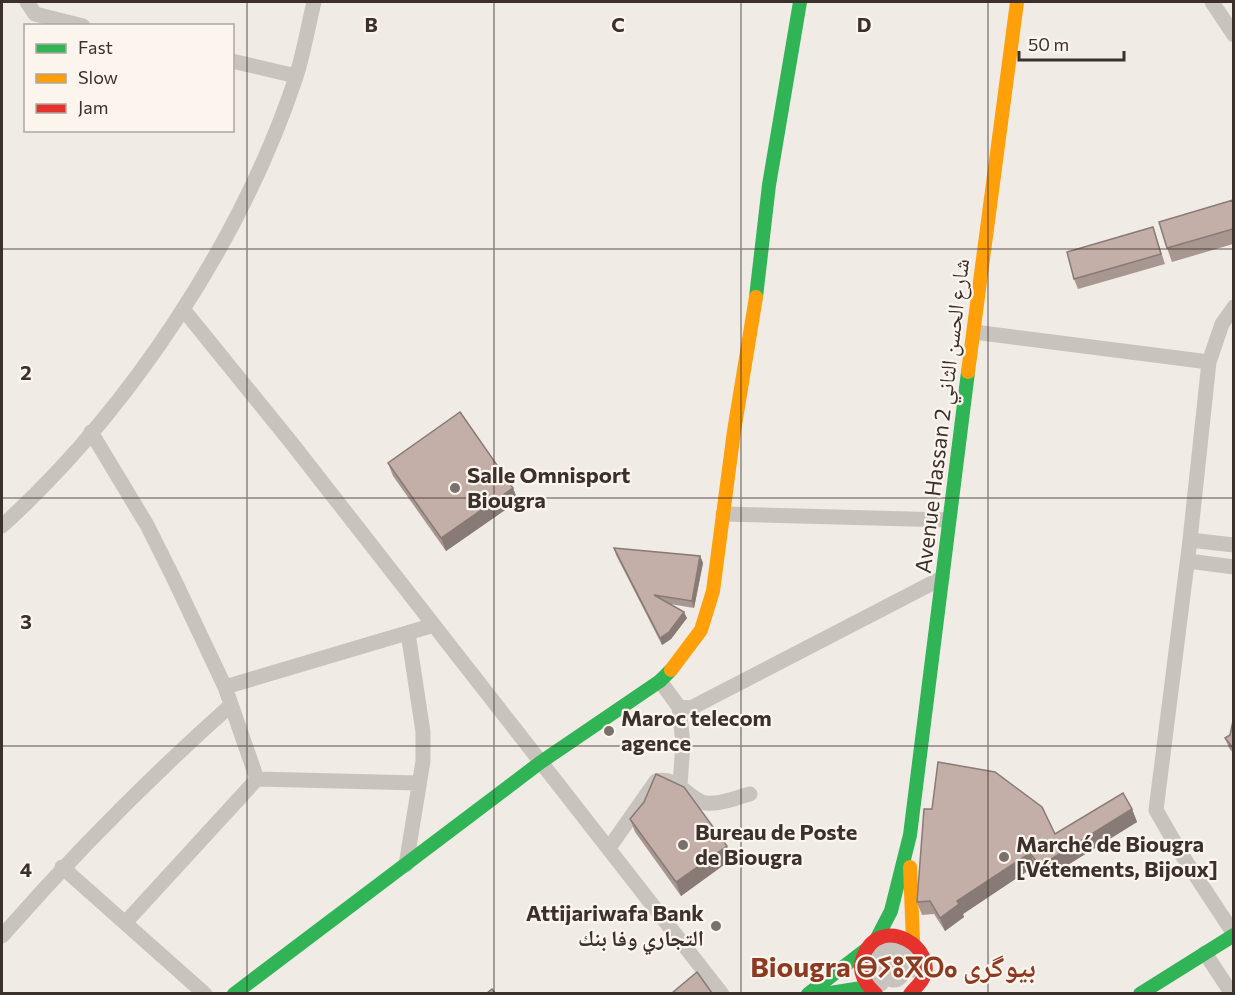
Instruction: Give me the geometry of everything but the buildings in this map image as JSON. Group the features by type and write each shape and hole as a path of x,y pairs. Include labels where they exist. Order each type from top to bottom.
{"street":[{"path":"27,2 34,14 76,24"},
{"path":"2,526 91,432 119,398 183,309 220,247 257,171 296,76 314,2"},
{"path":"234,993 542,762 660,681 680,662 701,630 713,591 744,362 754,316 769,185 800,2"},
{"name":"Avenue Hassan 2 شارع الحسن الثاني","path":"910,835 948,520 975,332 995,159 1017,2"},
{"path":"1212,2 1233,35"},
{"path":"234,61 296,76"},
{"path":"1140,993 1233,935 1156,810 1188,561 1209,362 1222,324 1233,308"},
{"path":"183,309 722,993"},
{"path":"975,332 1209,362"},
{"path":"91,432 147,525 225,687 257,779"},
{"path":"723,514 948,520"},
{"path":"1190,540 1233,545"},
{"path":"1188,561 1233,567"},
{"path":"679,707 692,708 942,578"},
{"path":"225,687 434,625"},
{"path":"406,865 419,783 423,732 408,633"},
{"path":"660,681 679,707 683,744 680,785"},
{"path":"2,936 62,867 175,755 231,705"},
{"path":"125,923 257,779 419,783"},
{"path":"609,848 656,782 667,779 680,785 702,802 710,803 750,794"},
{"path":"807,993 864,951 877,938 891,911 910,835"},
{"path":"910,835 910,917 913,941 924,958 922,978 925,993"},
{"path":"62,867 205,993"},
{"path":"877,938 896,934 913,941"},
{"path":"824,993 872,990 861,969 864,951"},
{"path":"1205,953 1232,993"},
{"path":"910,993 922,978"}],"traffic: fast":[{"path":"756,297 769,185 800,2"},
{"path":"877,938 891,911 910,835 968,372"},
{"path":"234,994 541,762 660,681 671,670"},
{"path":"1140,994 1234,935"},
{"path":"808,994 864,951"},
{"path":"824,994 868,987"}],"traffic: slow":[{"path":"968,372 1017,2"},
{"path":"671,670 701,630 713,591 734,431 756,297"},
{"path":"910,867 913,941"}],"traffic: jam":[{"path":"876,994 863,977 861,962 871,944 882,937 894,936 916,947 923,957 926,968 922,980 910,994"}],"place":[{"name":"Salle Omnisport Biougra","path":"455,488"},
{"name":"Maroc telecom agence","path":"609,731"},
{"name":"Bureau de Poste de Biougra","path":"683,845"},
{"name":"Marché de Biougra [Vétements, Bijoux]","path":"1004,857"},
{"name":"Attijariwafa Bank التجاري وفا بنك","path":"716,926"}],"district":[{"name":"Biougra ⴱⵢⵓⴳⵔⴰ بيوگرى","path":"893,967"}]}
